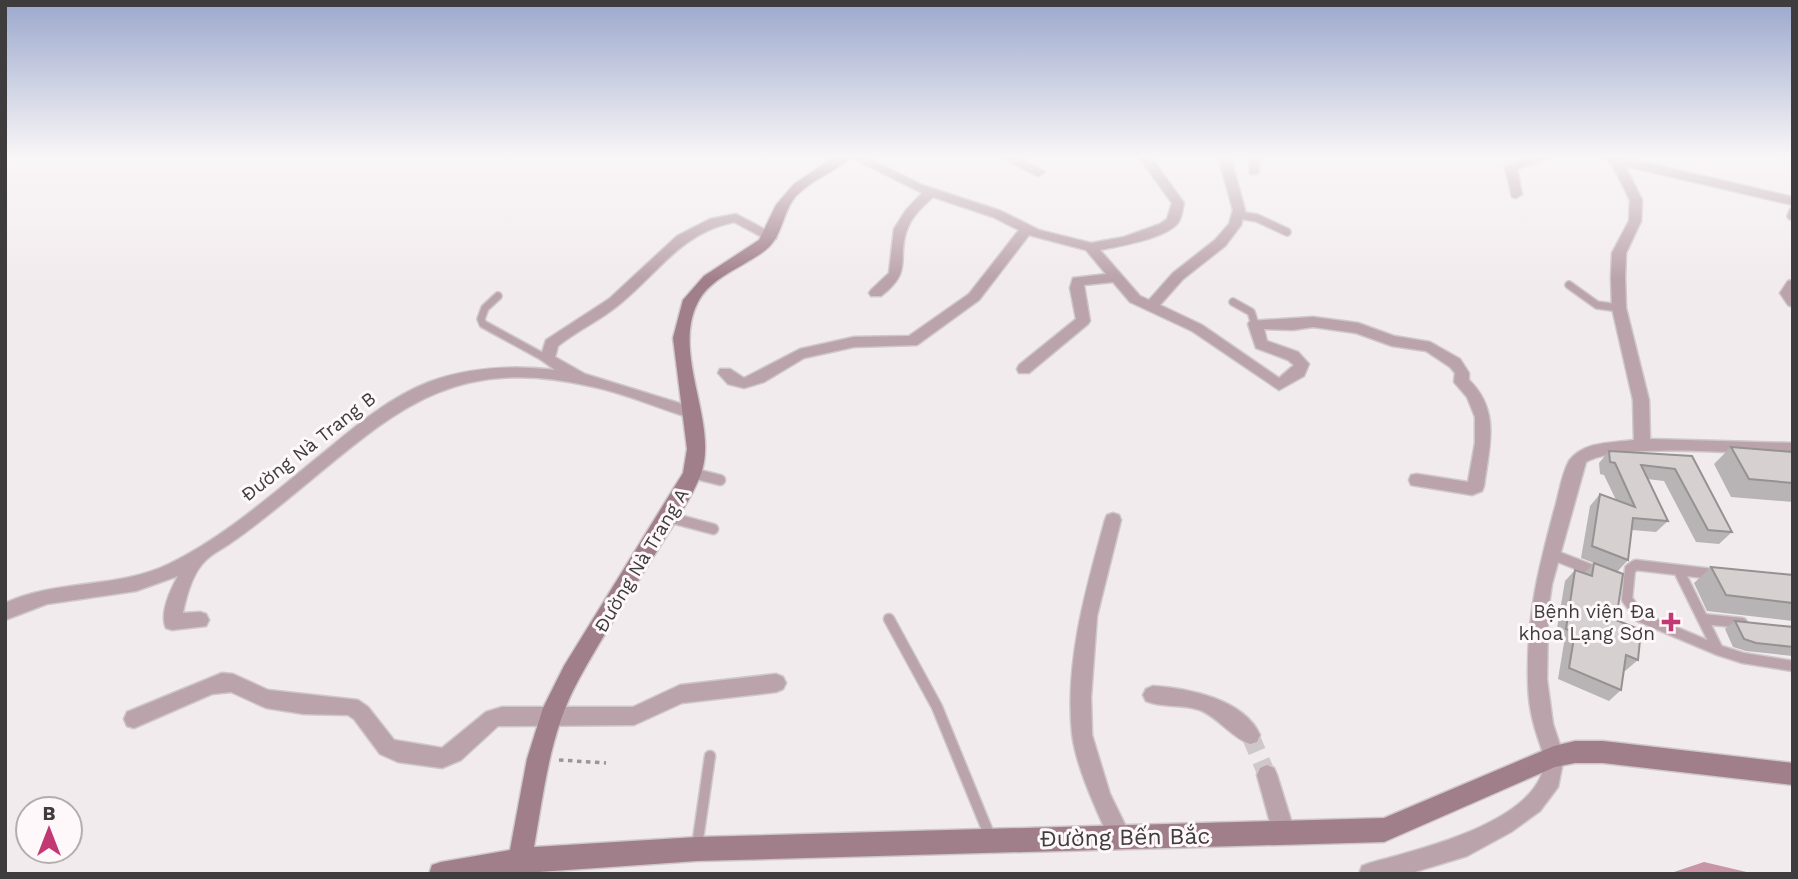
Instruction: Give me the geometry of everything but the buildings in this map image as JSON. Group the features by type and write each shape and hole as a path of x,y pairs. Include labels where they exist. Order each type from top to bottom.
{"main road":[{"path":"771,236 782,206 789,197"},
{"name":"Đường Nà Trang A","path":"520,860 538,759 551,715 572,673 692,473 696,449 681,352 682,320 686,308 692,296 706,281 764,244 771,236"},
{"name":"Đường Bến Bắc","path":"441,874 520,860 697,849 1384,830 1555,757 1575,752 1603,752 1793,774"}],"street":[{"path":"876,293 890,283 896,270 899,260 899,236 906,216 926,197"},
{"path":"944,197 982,208 1044,236 1091,247 1126,241 1165,227 1177,212 1178,204 1173,197"},
{"path":"1151,307 1178,276 1220,243 1239,215 1234,197"},
{"path":"1634,197 1635,221 1619,253 1619,308 1642,400 1642,445"},
{"path":"582,379 547,359 551,344 614,302 684,235 700,226 736,218 771,236"},
{"path":"725,373 733,380 744,383 759,378 800,354 854,342 912,341 974,297 1027,229"},
{"path":"1091,247 1135,299 1197,328 1279,385 1299,372 1302,364 1293,356 1261,344 1255,324 1293,325 1313,322 1348,326 1392,341 1430,347 1455,363 1462,373 1461,382 1475,393 1479,401 1485,432 1476,486 1472,489 1417,480"},
{"path":"1024,369 1083,321 1078,281 1117,278"},
{"path":"1793,284 1787,293 1793,302"},
{"name":"Đường Nà Trang B","path":"5,612 41,597 147,582 178,569 313,469 363,425 416,395 457,379 499,373 582,379 690,412"},
{"path":"1370,874 1459,848 1504,825 1533,804 1550,780 1555,757 1543,724 1537,680 1539,611 1551,554 1575,465 1580,458 1605,448 1642,445 1793,449"},
{"path":"1113,520 1088,616 1081,697 1082,735 1101,797 1120,837"},
{"path":"198,556 178,593 172,622 200,620"},
{"path":"134,719 209,686 222,682 233,683 266,699 304,705 351,706 361,713 387,747 398,752 442,758 454,752 493,718 551,715 634,716 680,694 776,683"},
{"path":"1153,695 1203,700 1228,715 1250,735"},
{"path":"1267,775 1284,833"}],"lane":[{"path":"1239,215 1257,218 1287,232"},
{"path":"1569,285 1597,305 1619,308"},
{"path":"498,296 485,308 481,319 483,324 547,359"},
{"path":"1233,302 1251,312 1255,324"},
{"path":"692,473 720,480"},
{"path":"668,517 713,529"},
{"path":"1551,554 1604,575"},
{"path":"1719,574 1636,565 1630,569 1627,599 1640,617 1718,650 1743,658 1793,666"},
{"path":"1679,570 1718,650"},
{"path":"1616,580 1628,584"},
{"path":"889,619 937,707 992,840"},
{"path":"1703,619 1754,625"},
{"path":"697,849 710,755"}],"path":[{"path":"538,759 606,763"}],"shaded area":[{"path":"1704,862 1755,874 1668,874"}],"tunnel":[{"path":"1250,735 1267,775"}],"place":[{"name":"Bệnh viện Đa khoa Lạng Sơn","path":"1671,622"}]}
